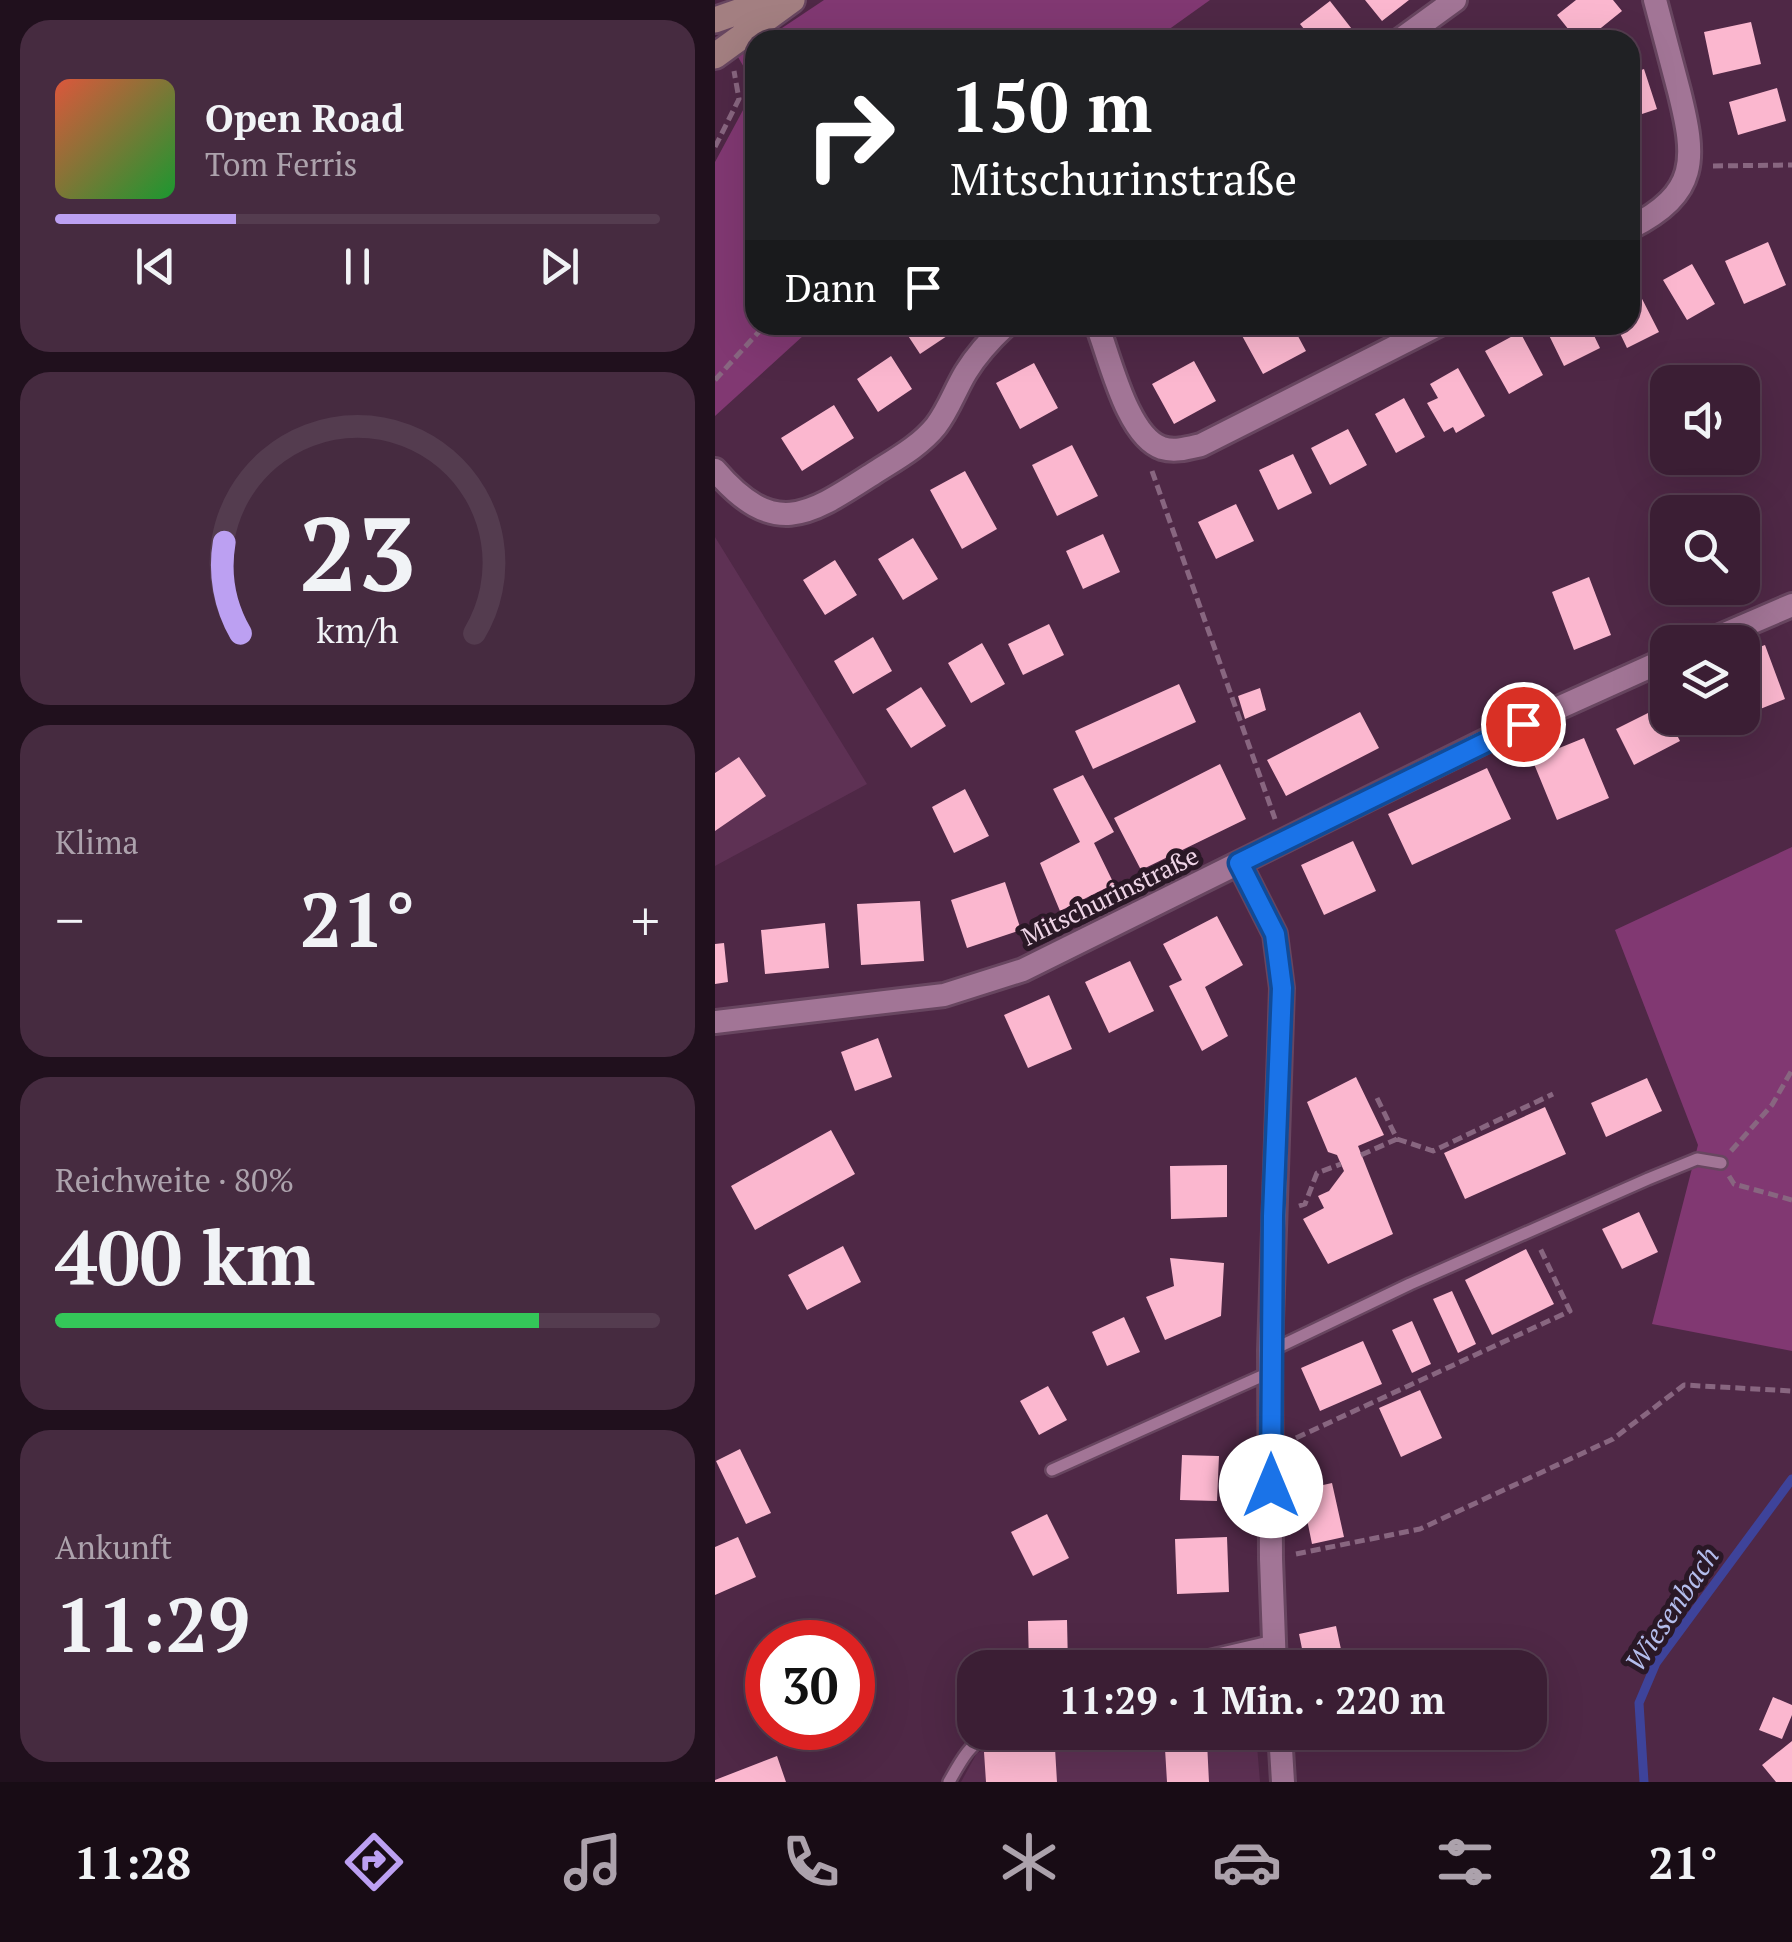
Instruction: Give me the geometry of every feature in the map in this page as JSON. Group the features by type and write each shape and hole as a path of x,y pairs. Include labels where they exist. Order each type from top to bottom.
{"main road":[{"path":"715,20 772,0"},
{"path":"759,30 791,0"},
{"path":"724,62 745,43"}],"street":[{"path":"1414,30 1455,0"},
{"path":"1640,222 1668,205 1690,162 1691,138 1655,0"},
{"path":"715,470 734,492 777,513 801,514 822,507 919,443 943,415 980,352 996,335"},
{"path":"1101,335 1133,421 1142,436 1165,450 1201,445 1418,335"},
{"path":"1747,625 1792,606"},
{"name":"Mitschurinstraße","path":"715,1022 944,994 1023,970 1487,740 1650,668"},
{"path":"1239,863 1275,934 1282,988 1271,1361 1274,1650"},
{"path":"1280,1750 1283,1782"}],"lane":[{"path":"1052,1470 1271,1361 1410,1284 1697,1159 1721,1163"},
{"path":"1234,1650 1273,1641"},
{"path":"949,1782 970,1750"}],"path":[{"path":"715,147 739,99 724,62"},
{"path":"1690,162 1711,166 1792,165"},
{"path":"715,380 756,335"},
{"path":"1153,443 1149,464 1283,841"},
{"path":"1792,1070 1772,1104 1721,1163 1733,1184 1792,1200"},
{"path":"1361,1155 1397,1139 1433,1151 1553,1094"},
{"path":"1376,1096 1397,1139"},
{"path":"1415,1134 1416,1145"},
{"path":"1273,1216 1305,1204 1317,1173 1341,1164"},
{"path":"1271,1450 1570,1311 1533,1232"},
{"path":"1271,1559 1420,1529 1613,1439 1685,1385 1792,1391"}],"shaded area":[{"path":"824,0 1210,0 1168,30 779,30"},
{"path":"745,106 745,335 804,335 715,416 715,162"},
{"path":"715,537 867,784 715,866"},
{"path":"1792,847 1792,1351 1652,1324 1698,1145 1615,930"},
{"path":"1257,1750 1260,1782 961,1782 977,1753"}],"building":[{"path":"1365,0 1409,0 1382,21"},
{"path":"1576,0 1613,0 1622,11 1598,30 1569,30 1557,15"},
{"path":"1330,1 1353,30 1305,30 1300,24"},
{"path":"1751,22 1761,64 1713,75 1704,32"},
{"path":"1644,69 1657,109 1640,115 1640,70"},
{"path":"1777,88 1786,121 1738,135 1729,102"},
{"path":"1768,242 1786,285 1744,304 1725,261"},
{"path":"1692,264 1715,304 1687,320 1663,280"},
{"path":"1640,295 1659,332 1627,348 1621,335 1640,335"},
{"path":"908,335 948,335 920,354"},
{"path":"1242,335 1297,335 1306,351 1263,374"},
{"path":"1522,335 1543,375 1509,394 1485,351"},
{"path":"1549,335 1594,335 1600,348 1564,366"},
{"path":"891,356 912,389 878,412 857,379"},
{"path":"1194,361 1216,401 1174,424 1152,384"},
{"path":"1034,363 1058,408 1020,429 996,383"},
{"path":"1458,368 1485,416 1456,433 1453,427 1444,432 1427,403 1438,398 1430,384"},
{"path":"1404,398 1425,437 1396,453 1375,414"},
{"path":"834,405 854,438 802,471 781,438"},
{"path":"1348,429 1367,465 1330,485 1311,448"},
{"path":"1072,445 1098,496 1057,516 1032,465"},
{"path":"1293,454 1312,493 1278,510 1259,470"},
{"path":"965,471 997,529 962,549 930,490"},
{"path":"1236,504 1254,541 1216,559 1198,522"},
{"path":"1103,534 1120,572 1083,589 1066,551"},
{"path":"913,538 938,579 903,600 878,559"},
{"path":"835,560 857,595 825,615 803,580"},
{"path":"1589,577 1611,635 1574,650 1552,592"},
{"path":"1049,624 1064,655 1023,675 1008,644"},
{"path":"873,637 892,671 853,694 834,661"},
{"path":"982,643 1005,684 971,703 948,663"},
{"path":"1765,645 1785,699 1760,709 1760,647"},
{"path":"1179,684 1196,722 1093,769 1075,731"},
{"path":"921,687 946,726 911,748 886,709"},
{"path":"1260,688 1266,710 1245,719 1238,696"},
{"path":"1360,712 1379,748 1286,796 1267,760"},
{"path":"1650,712 1650,735 1677,735 1680,741 1634,765 1616,729"},
{"path":"1584,738 1609,798 1557,820 1532,759"},
{"path":"739,757 766,796 715,831 715,773"},
{"path":"1220,764 1246,819 1141,870 1114,818"},
{"path":"1487,768 1511,819 1412,865 1388,814"},
{"path":"1083,775 1114,832 1094,843 1114,884 1060,911 1040,863 1080,842 1053,789"},
{"path":"965,789 989,836 954,853 932,807"},
{"path":"1353,841 1376,891 1324,915 1301,865"},
{"path":"1005,882 1021,930 967,948 951,900"},
{"path":"920,901 924,961 861,965 857,904"},
{"path":"1217,916 1243,965 1205,987 1228,1036 1202,1051 1169,986 1182,980 1163,944"},
{"path":"825,923 829,968 765,974 761,930"},
{"path":"724,943 728,982 715,984 715,944"},
{"path":"1130,961 1154,1011 1109,1033 1085,982"},
{"path":"1049,995 1072,1049 1028,1068 1004,1015"},
{"path":"878,1038 892,1077 855,1091 841,1052"},
{"path":"1356,1077 1384,1135 1358,1146 1393,1234 1328,1264 1303,1219 1324,1208 1318,1196 1329,1191 1344,1171 1337,1155 1328,1152 1307,1102"},
{"path":"1647,1078 1662,1111 1606,1137 1591,1103"},
{"path":"1545,1107 1566,1154 1465,1199 1444,1153"},
{"path":"831,1130 855,1174 755,1230 731,1186"},
{"path":"1227,1165 1227,1217 1171,1219 1170,1166"},
{"path":"1639,1212 1658,1252 1622,1269 1602,1229"},
{"path":"843,1246 861,1282 807,1310 788,1275"},
{"path":"1526,1249 1554,1304 1492,1335 1465,1280"},
{"path":"1170,1258 1224,1263 1221,1316 1165,1340 1146,1297 1174,1286"},
{"path":"1452,1291 1476,1344 1458,1353 1433,1299"},
{"path":"1124,1317 1140,1352 1107,1366 1092,1332"},
{"path":"1412,1321 1431,1364 1412,1373 1392,1330"},
{"path":"1363,1341 1382,1384 1320,1411 1301,1368"},
{"path":"1048,1386 1067,1420 1039,1435 1020,1401"},
{"path":"1420,1390 1442,1438 1401,1457 1379,1408"},
{"path":"740,1449 771,1513 746,1524 716,1461"},
{"path":"1182,1455 1219,1456 1217,1501 1180,1500"},
{"path":"1332,1483 1344,1537 1312,1544 1301,1490"},
{"path":"1047,1514 1069,1558 1033,1576 1011,1532"},
{"path":"738,1537 756,1577 715,1595 715,1547"},
{"path":"1227,1537 1229,1592 1177,1594 1175,1539"},
{"path":"1067,1620 1068,1650 1029,1650 1028,1621"},
{"path":"1336,1626 1341,1650 1302,1650 1299,1634"},
{"path":"1773,1697 1792,1705 1782,1739 1759,1730"},
{"path":"1792,1741 1792,1782 1776,1782 1762,1765"},
{"path":"1055,1750 1057,1782 986,1782 984,1752"},
{"path":"1165,1750 1207,1750 1209,1782 1167,1782"},
{"path":"777,1756 786,1782 715,1782 715,1780"}],"waterway":[{"name":"Wiesenbach","path":"1644,1782 1639,1703 1656,1663 1792,1479"}],"route":[{"path":"1271,1486 1273,1216 1282,988 1275,934 1239,863 1523,724"}]}
